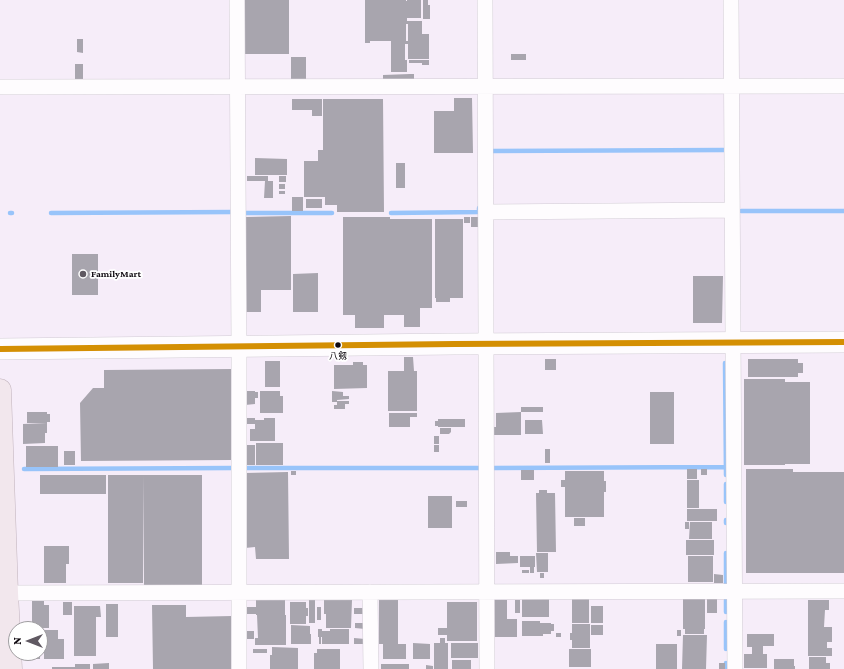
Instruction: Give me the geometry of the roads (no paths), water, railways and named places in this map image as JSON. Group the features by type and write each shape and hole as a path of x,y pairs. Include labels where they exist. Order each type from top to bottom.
{"highway":[{"path":"0,390 3,593 11,669"}],"street":[{"path":"237,0 239,669"},
{"path":"485,0 487,669"},
{"path":"731,0 735,669"},
{"path":"0,87 844,86"},
{"path":"486,212 732,210"},
{"path":"0,349 844,342"},
{"path":"3,593 844,591"},
{"path":"370,592 371,669"}],"waterway":[{"path":"492,151 725,150"},
{"path":"391,213 479,212 479,208"},
{"path":"741,211 844,211"},
{"path":"51,213 232,212"},
{"path":"246,213 332,213"},
{"path":"725,363 726,475"},
{"path":"494,468 726,467"},
{"path":"24,469 232,468"},
{"path":"245,468 479,468"},
{"path":"726,484 726,502"},
{"path":"726,553 726,583"},
{"path":"726,600 726,612"},
{"path":"726,622 726,649"},
{"path":"726,663 726,669"}],"place":[{"name":"FamilyMart","path":"83,274"},
{"name":"八剱","path":"338,345"}]}
